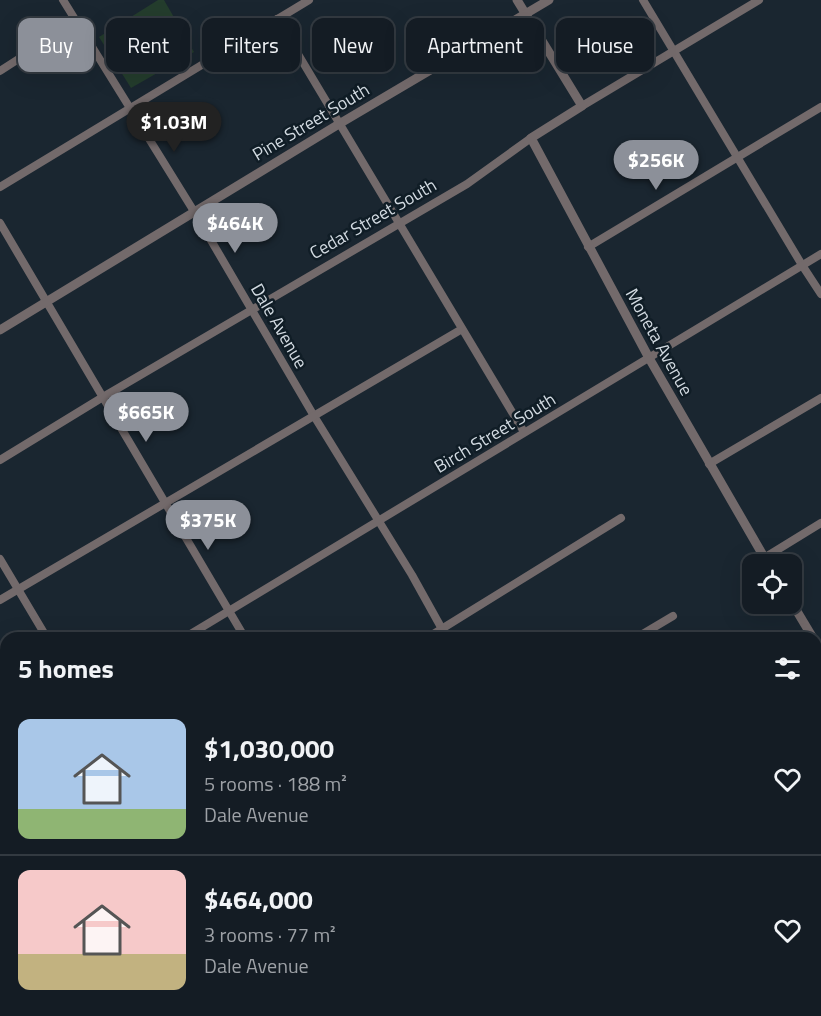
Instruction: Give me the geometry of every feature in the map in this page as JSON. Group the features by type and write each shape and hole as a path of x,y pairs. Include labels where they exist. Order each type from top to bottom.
{"street":[{"name":"Dale Avenue","path":"63,0 74,18"},
{"path":"279,18 309,0"},
{"path":"518,0 582,106"},
{"name":"Pine Street South","path":"0,330 339,124 549,0"},
{"path":"643,0 821,294"},
{"name":"Cedar Street South","path":"0,460 103,397 467,184 531,138 759,0"},
{"name":"Dale Avenue","path":"94,50 253,309 314,416 379,520 444,632"},
{"path":"300,58 524,432"},
{"path":"0,71 18,59"},
{"path":"0,187 202,64"},
{"path":"588,247 821,107"},
{"name":"Moneta Avenue","path":"531,138 649,358 762,554"},
{"path":"0,223 241,632"},
{"name":"Birch Street South","path":"194,632 821,254"},
{"path":"0,600 462,329"},
{"path":"709,464 821,398"},
{"path":"436,632 621,518"},
{"path":"776,554 821,523"},
{"path":"0,559 43,632"},
{"path":"799,614 809,632"},
{"path":"646,632 673,616"}],"green space":[{"path":"158,0 164,0 174,18 129,18"},
{"path":"106,33 106,48 99,37"},
{"path":"121,72 159,72 131,88"}]}
